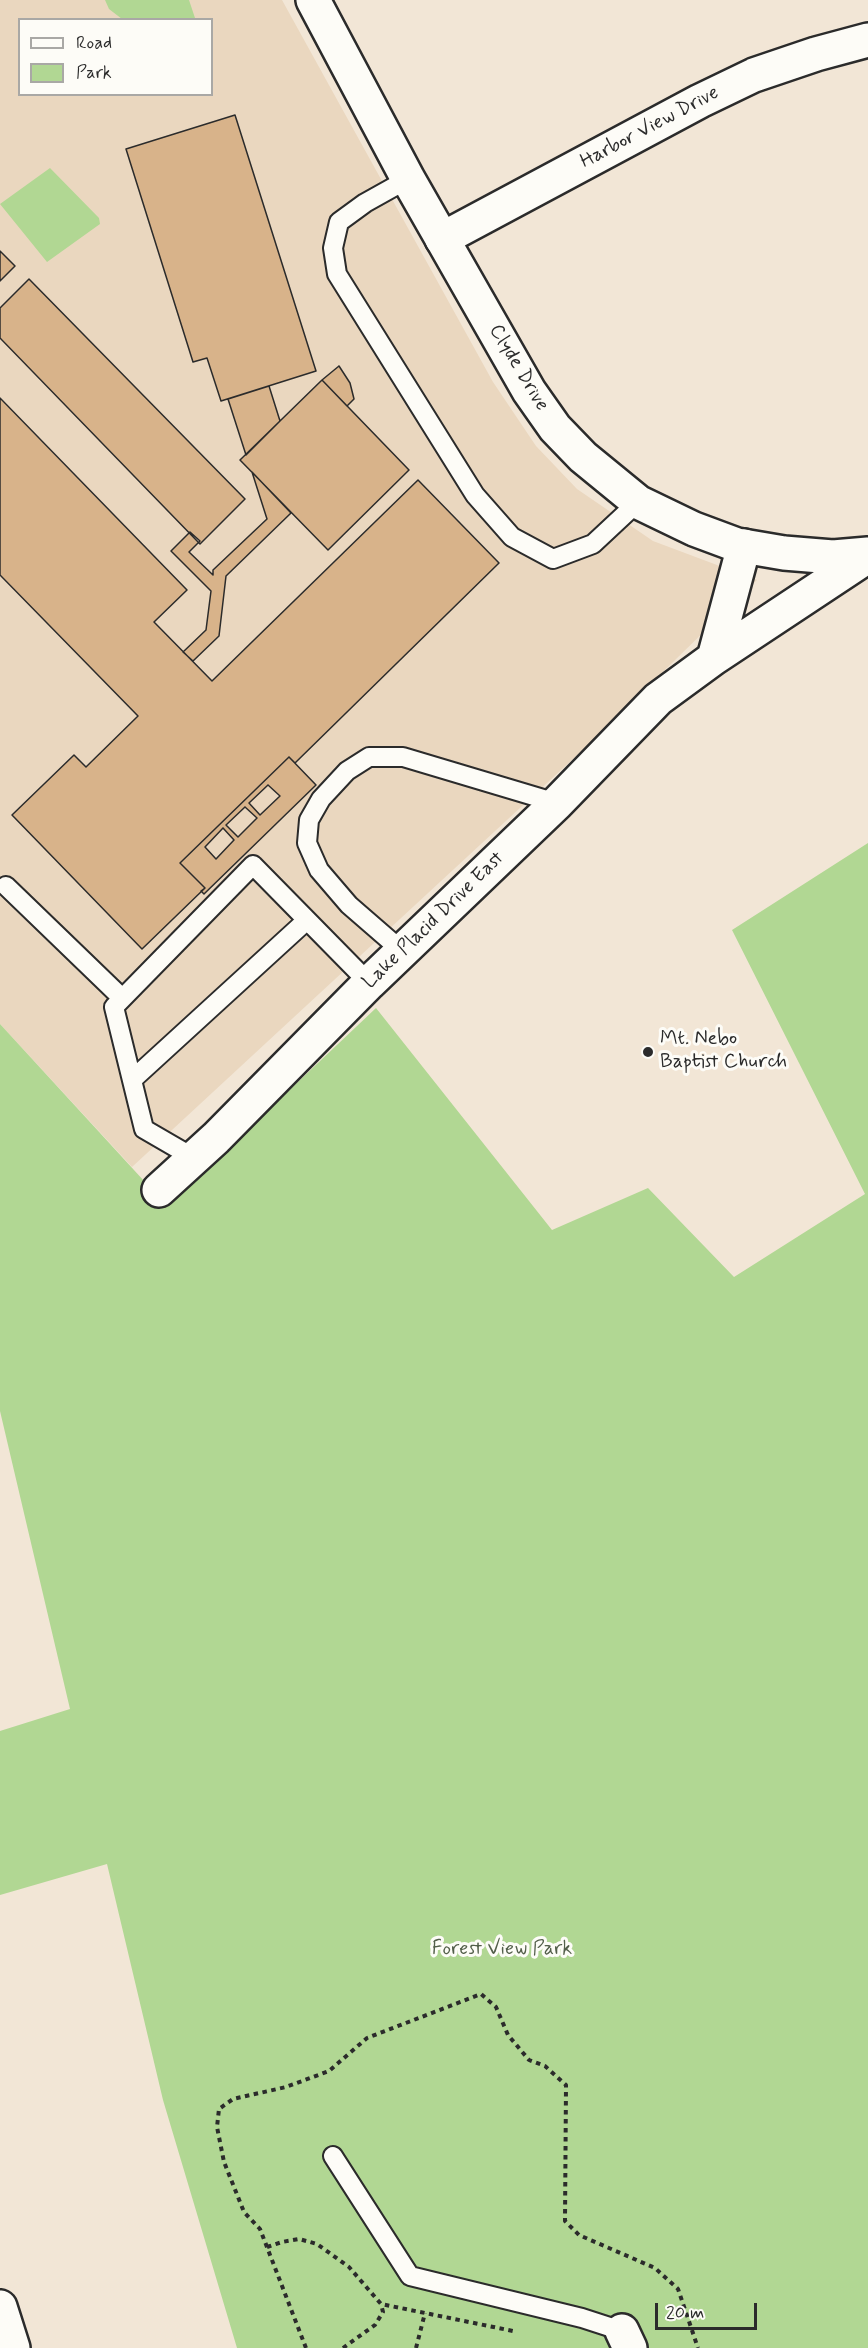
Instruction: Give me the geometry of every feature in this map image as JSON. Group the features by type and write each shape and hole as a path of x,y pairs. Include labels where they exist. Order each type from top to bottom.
{"street":[{"name":"Clyde Drive","path":"313,0 408,179 529,391 555,428 583,458 638,502 694,529 744,546 784,553 832,556 868,555"},
{"name":"Harbor View Drive","path":"442,239 699,101 754,75 816,54 868,40"},
{"path":"714,658 744,546"},
{"name":"Lake Placid Drive East","path":"159,1190 557,802 658,699 714,658 868,555"},
{"path":"0,2307 13,2348"}],"lane":[{"path":"408,179 365,203 339,222 333,248 337,274 475,495 512,537 553,558 593,544 638,502"},
{"path":"402,951 349,905 319,870 307,843 309,820 321,799 347,771 369,758 404,757 557,802"},
{"path":"194,1158 144,1129 114,1007 253,865 369,983"},
{"path":"6,886 122,998"},
{"path":"132,1080 307,920"},
{"path":"333,2156 411,2276 582,2318 626,2339"}],"path":[{"path":"306,2348 261,2229 244,2212 224,2162 217,2127 219,2109 233,2099 286,2086 329,2071 367,2038 481,1994 496,2007 508,2035 529,2060 545,2066 566,2085 565,2221 579,2235 655,2268 678,2289 698,2348"},
{"path":"344,2348 375,2325 383,2312 381,2304"},
{"path":"416,2348 425,2313"}],"shaded area":[{"path":"0,0 282,0 493,382 536,446 577,489 653,541 757,580 588,745 132,1167 0,1024"}],"green space":[{"path":"105,0 189,0 195,18 121,18 109,9"},
{"path":"50,168 99,218 100,224 47,262 0,204"},
{"name":"Forest View Park","path":"868,843 868,2348 237,2348 163,2100 107,1864 0,1895 0,1731 70,1709 0,1411 0,1024 167,1206 376,1008 552,1230 648,1188 734,1277 865,1194 732,930"}],"building":[{"path":"235,115 316,371 221,401 207,358 193,362 126,149"},
{"path":"0,251 15,266 0,281"},
{"path":"29,279 245,499 200,544 0,338 0,308"},
{"path":"339,366 350,383 354,399 347,406 322,380"},
{"path":"322,380 409,470 328,550 240,460"},
{"path":"269,386 280,421 246,455 228,399"},
{"path":"0,398 187,590 154,622 212,681 418,480 499,563 295,763 289,757 180,863 205,888 142,949 12,815 74,755 86,767 138,716 0,575"},
{"path":"252,472 291,513 226,576 219,636 193,661 183,652 206,630 211,591 171,551 190,532 200,541 189,552 213,575 213,570 267,519"},
{"path":"289,757 316,785 204,894 201,891 205,888 180,863","holes":["268,785 280,796 260,815 249,803","245,807 257,818 238,837 226,825","223,828 234,840 216,859 205,847"]}],"place":[{"name":"Mt. Nebo Baptist Church","path":"648,1052"}]}
